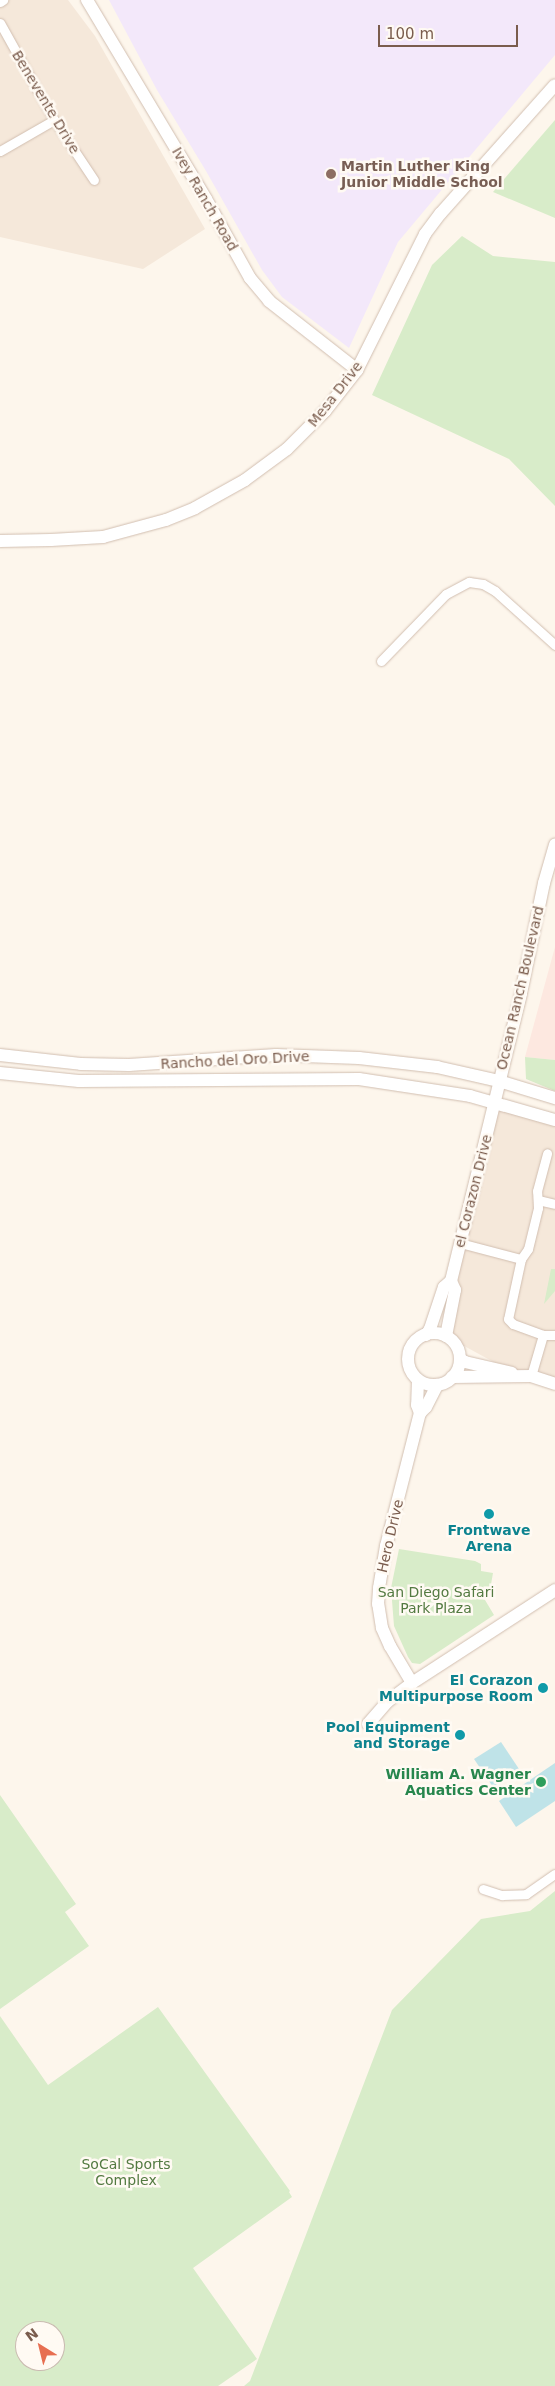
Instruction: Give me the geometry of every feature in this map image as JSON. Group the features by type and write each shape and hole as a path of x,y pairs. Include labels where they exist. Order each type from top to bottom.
{"street":[{"name":"Ivey Ranch Road","path":"86,0 206,199 250,278 269,301 357,370"},
{"name":"Benevente Drive","path":"0,23 54,120 94,180"},
{"name":"Mesa Drive","path":"0,541 103,536 166,520 195,508 245,480 287,448 325,411 357,370 425,234 441,213 555,85"},
{"path":"0,152 54,120"},
{"path":"381,661 446,594 469,582 483,584 555,644"},
{"name":"Ocean Ranch Boulevard","path":"494,1102 544,882 555,845"},
{"name":"Rancho del Oro Drive","path":"0,1055 73,1063 129,1065 276,1055 346,1057 436,1067 499,1081 555,1098"},
{"name":"Rancho del Oro Drive","path":"0,1072 80,1081 359,1079 440,1090 494,1102 555,1120"},
{"name":"el Corazon Drive","path":"426,1335 430,1329 444,1287 451,1281 494,1102"},
{"path":"547,1153 537,1191 538,1208 528,1249 521,1259 508,1319 513,1324 543,1335 555,1335"},
{"path":"538,1200 555,1204"},
{"path":"460,1243 521,1259"},
{"name":"el Corazon Drive","path":"446,1336 455,1290 451,1281"},
{"path":"432,1333 446,1336 456,1346 460,1359 456,1372 452,1377 437,1385 418,1380 410,1368 408,1356 413,1344 432,1333"},
{"path":"526,1376 543,1335"},
{"path":"460,1359 465,1362 555,1384"},
{"path":"452,1377 526,1376"},
{"name":"Hero Drive","path":"418,1380 417,1406 420,1413"},
{"name":"Hero Drive","path":"412,1683 390,1646 382,1628 378,1604 386,1546 420,1413 426,1407 437,1385"},
{"path":"368,1724 387,1702 412,1683 555,1590"},
{"path":"483,1889 502,1894 526,1894 555,1874"}],"shaded area":[{"path":"0,0 68,0 95,36 205,229 143,269 0,237"},
{"name":"Martin Luther King Junior Middle School","path":"109,0 555,0 555,55 398,242 349,348 282,297 262,270 206,171 157,90"},
{"path":"555,947 555,1060 525,1057"},
{"path":"494,1102 555,1120 555,1384 521,1377 446,1336"}],"green space":[{"path":"555,120 555,218 493,192"},
{"path":"462,236 493,256 555,262 555,506 509,459 372,395 432,265"},
{"path":"525,1057 555,1060 555,1091 526,1079"},
{"path":"551,1269 555,1269 555,1291 544,1304"},
{"name":"San Diego Safari Park Plaza","path":"399,1549 475,1561 481,1564 481,1571 493,1573 490,1590 482,1595 494,1615 420,1664 412,1663 394,1626 391,1588"},
{"path":"0,1795 76,1904 65,1912 89,1946 0,2009"},
{"path":"555,1891 555,2386 244,2386 250,2381 392,2010 481,1919 530,1911"},
{"name":"SoCal Sports Complex","path":"158,2007 290,2191 292,2197 193,2268 257,2359 218,2386 0,2386 0,2016 48,2085"}],"water":[{"path":"501,1742 519,1769 493,1787 474,1759"},
{"name":"William A. Wagner Aquatics Center","path":"555,1763 555,1801 516,1827 499,1801"}],"place":[{"name":"Martin Luther King Junior Middle School","path":"331,174"},
{"name":"Frontwave Arena","path":"489,1514"},
{"name":"El Corazon Multipurpose Room","path":"543,1688"},
{"name":"Pool Equipment and Storage","path":"460,1735"},
{"name":"William A. Wagner Aquatics Center","path":"541,1782"}]}
